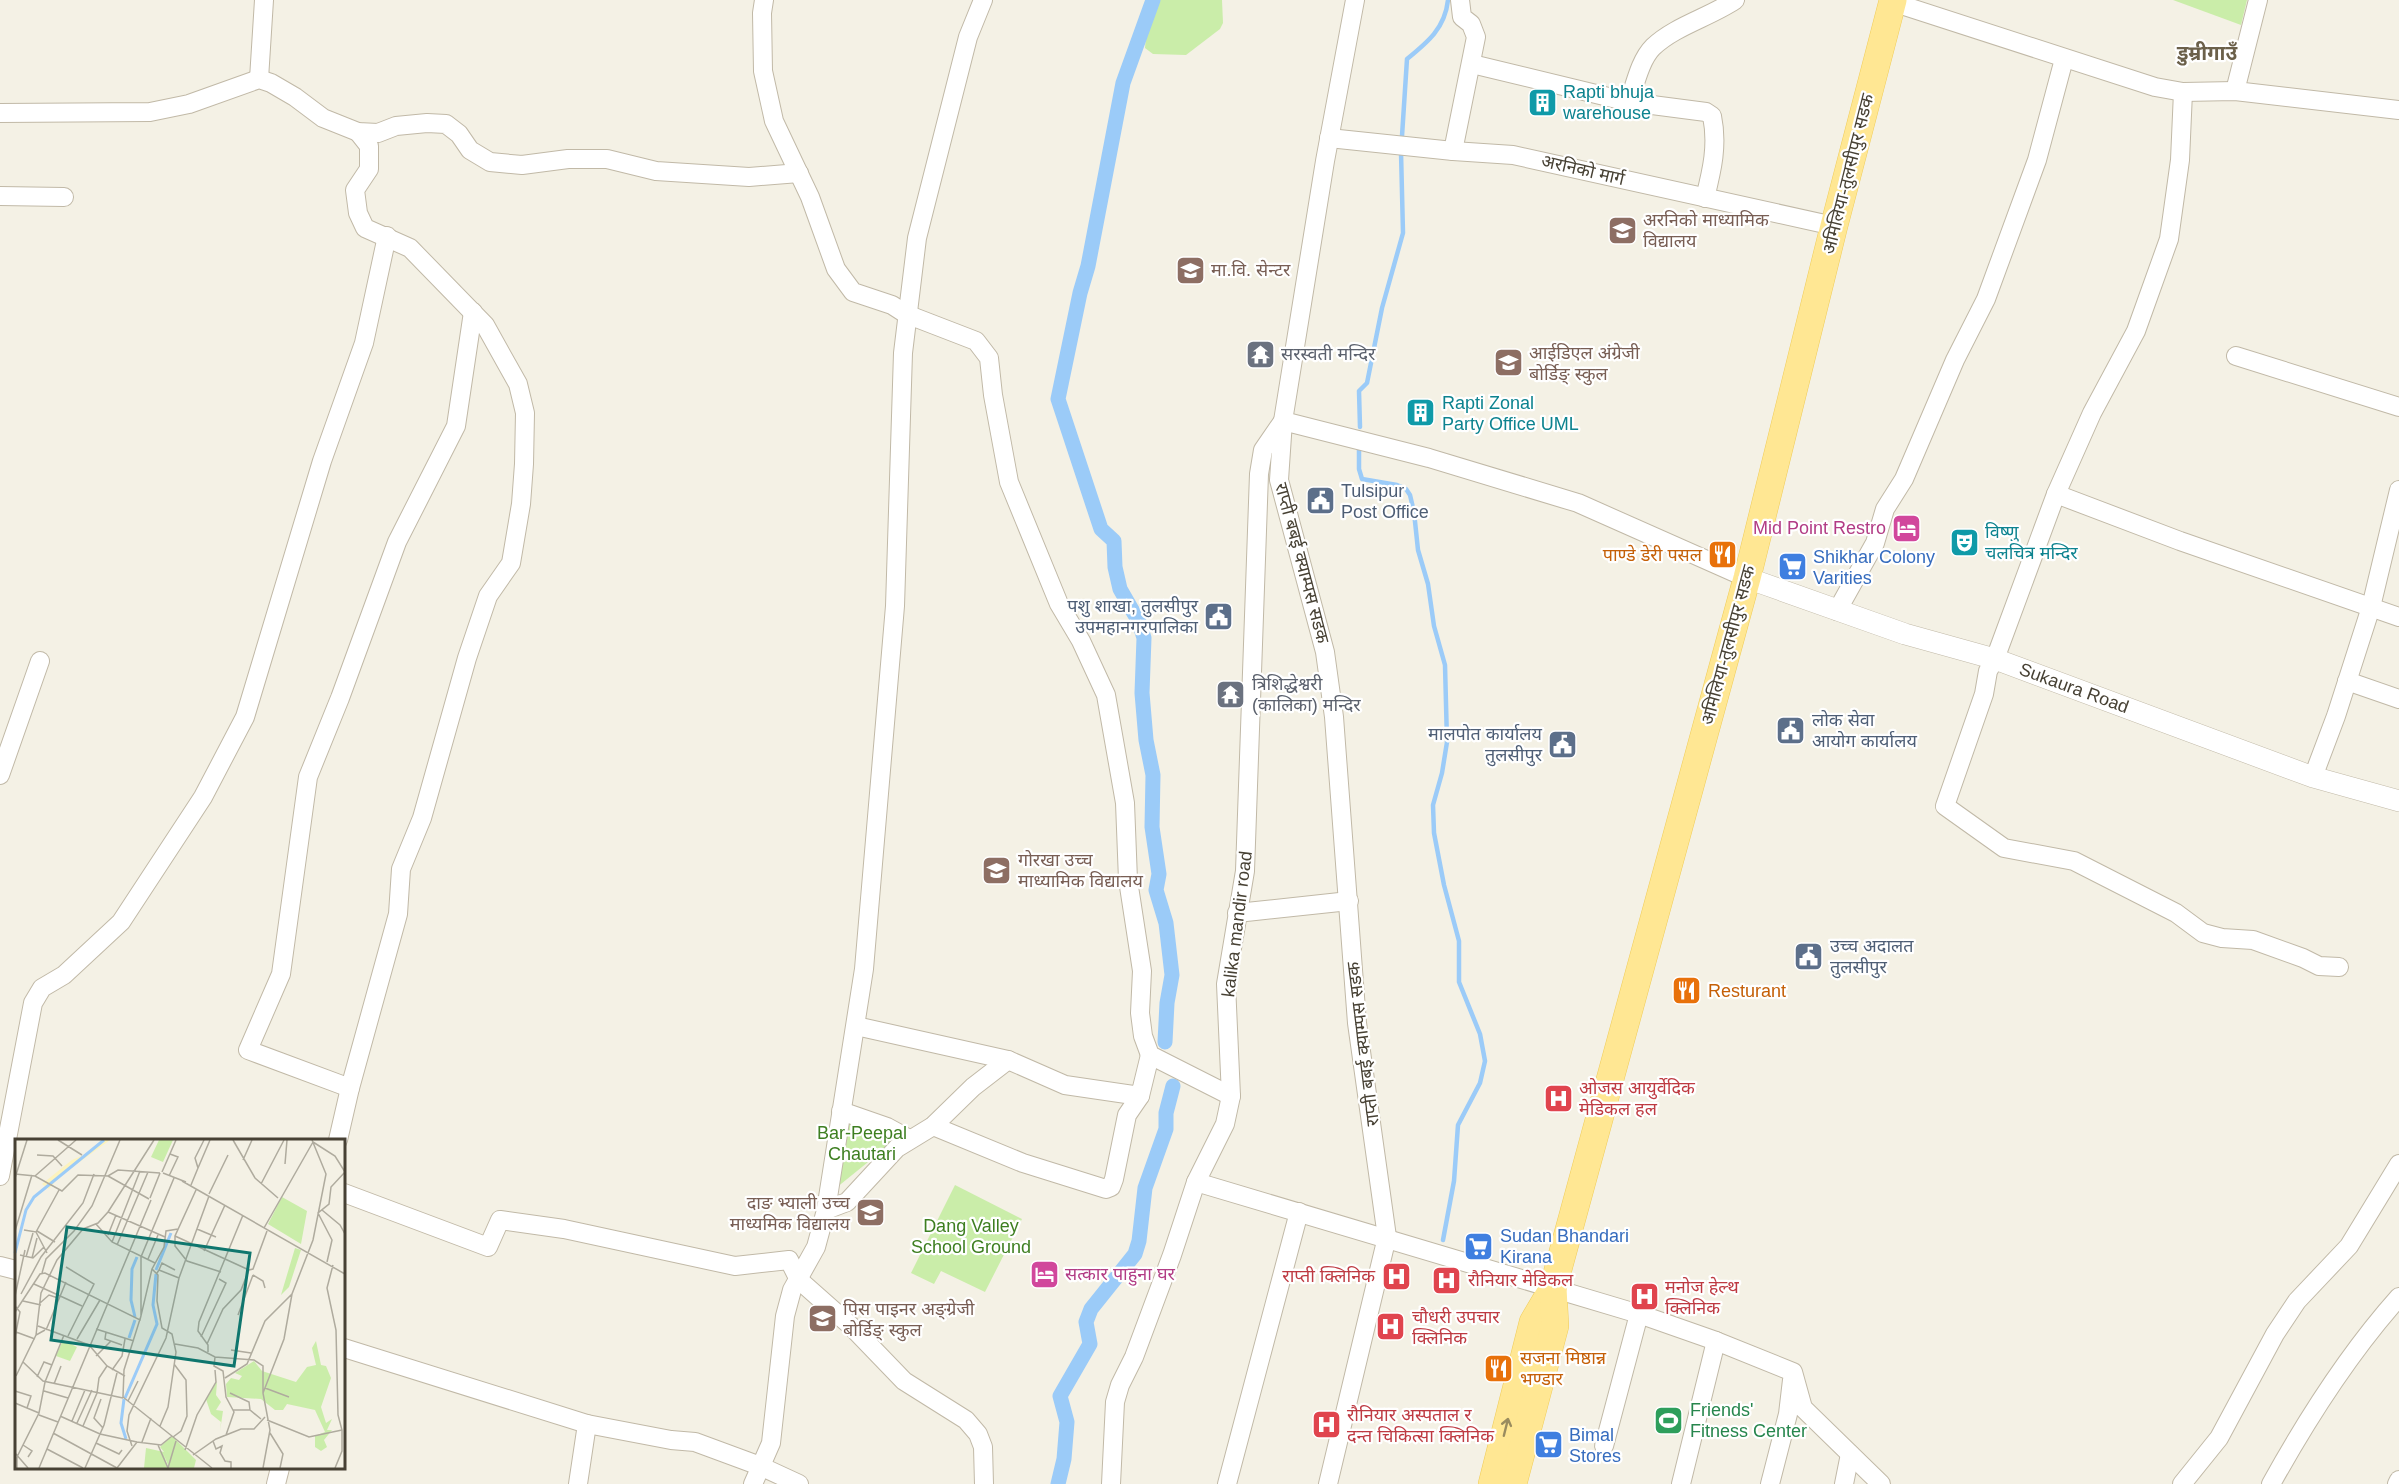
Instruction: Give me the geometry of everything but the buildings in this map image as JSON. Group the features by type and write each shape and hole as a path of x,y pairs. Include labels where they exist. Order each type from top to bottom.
{"main road":[{"name":"अमिलिया-तुलसीपुर सडक","path":"1553,1288 1748,578 1892,1"},
{"path":"1492,1484 1533,1322 1553,1288"},
{"path":"1513,1484 1555,1326 1553,1288"}],"street":[{"path":"259,80 264,0"},
{"path":"764,0 762,13 763,71 774,121 800,173 836,269 853,292 892,305 906,314 976,341 989,358 993,395 1009,483 1059,604 1081,641 1106,695 1125,803 1128,879 1142,971 1140,1013 1143,1036 1150,1055 1140,1096 1127,1115 1119,1160 1111,1187 1106,1189 1023,1163 933,1126"},
{"path":"753,1484 771,1443 785,1316 792,1290 816,1247 826,1210 856,1026 864,969 894,617 906,314 917,238 968,38 983,0"},
{"name":"राप्ती बबई क्याम्पस सडक","path":"1355,0 1329,138 1283,421 1279,480 1325,652 1334,717 1357,1023 1387,1237"},
{"path":"1453,151 1476,37 1471,24 1462,17 1460,0"},
{"path":"1629,102 1639,71 1653,47 1684,27 1720,10 1735,0"},
{"path":"2235,91 2258,0"},
{"path":"1892,1 2155,87 2183,92 2235,91 2399,110"},
{"path":"1837,610 1875,543 1885,509 1904,479 1955,360 1986,300 2037,160 2064,59"},
{"path":"1472,64 1629,102 1706,112 1712,116 1715,159 1705,198"},
{"path":"0,113 150,112 189,104 259,80 271,83 295,97 324,118 358,132 378,133 396,126 446,124 459,134 470,150 490,162 522,165 568,159 607,159 656,171 749,177 800,173"},
{"path":"2183,92 2180,160 2169,239 2136,331 2092,413 2056,494 1995,659 1988,671 1984,694 1945,806 2004,848 2074,861 2176,913 2203,933 2222,938 2253,940 2319,966 2339,967"},
{"path":"338,1139 398,914 401,869 422,818 466,658 488,596 511,563 521,504 525,412 518,384 485,325 410,248 365,228 358,213 356,190 369,169 369,146 358,132"},
{"name":"अरनिको मार्ग","path":"1329,138 1513,155 1834,226"},
{"path":"0,196 64,197"},
{"path":"0,1176 33,1003 42,987 64,975 121,922 203,797 245,717 322,461 364,343 387,236"},
{"path":"350,1088 248,1050 281,974 308,777 340,699 397,542 456,426 473,312"},
{"path":"2236,356 2399,407"},
{"path":"1283,421 1429,458 1578,503 1748,578"},
{"name":"kalika mandir road","path":"1111,1484 1115,1402 1172,1255 1196,1182 1225,1124 1231,1096 1226,984 1245,871 1259,474 1263,450 1283,421"},
{"path":"2313,777 2371,607 2391,557 2399,490"},
{"path":"2056,494 2180,541 2399,617"},
{"name":"Sukaura Road","path":"1748,578 1905,634 1995,659 2313,777 2399,801"},
{"path":"0,775 40,661"},
{"path":"2347,681 2399,699"},
{"path":"1237,913 1349,901"},
{"path":"856,1026 1008,1060 1065,1085 1140,1096"},
{"path":"1150,1055 1231,1096"},
{"path":"826,1210 847,1202 897,1148 933,1126 973,1086 1008,1060"},
{"path":"841,1111 887,1127 909,1139"},
{"path":"2182,1484 2219,1438 2274,1335 2297,1301 2349,1246 2399,1164"},
{"path":"1196,1182 1387,1237 1639,1314 1716,1341 1793,1372"},
{"path":"345,1193 488,1247 500,1220 564,1229 735,1266 789,1260 799,1280 851,1326 904,1381 966,1420 978,1434 983,1447 984,1484"},
{"path":"1227,1484 1299,1212"},
{"path":"1328,1484 1387,1237"},
{"path":"0,1266 15,1270"},
{"path":"2271,1484 2296,1439 2355,1352 2399,1297"},
{"path":"1604,1446 1639,1314"},
{"path":"1681,1484 1716,1341"},
{"path":"345,1348 587,1424 671,1440 695,1442 760,1466 799,1484"},
{"path":"1793,1372 1803,1408 1881,1484"},
{"path":"1770,1484 1788,1414 1793,1372"},
{"path":"578,1484 587,1424"},
{"path":"1844,1484 1850,1454"},
{"path":"276,1484 280,1469"}],"green space":[{"path":"1160,0 1222,0 1223,23 1220,29 1186,55 1153,54 1145,48 1146,36"},
{"path":"2173,0 2247,0 2241,25"},
{"name":"Bar-Peepal Chautari","path":"848,1119 899,1137 836,1188"},
{"name":"Dang Valley School Ground","path":"955,1185 1022,1219 985,1292 941,1271 934,1284 911,1273"}],"waterway":[{"path":"1153,0 1123,83 1088,266 1080,293 1058,399 1101,529 1114,541 1115,567 1120,589 1139,622 1144,638 1142,693 1146,740 1153,775 1152,827 1159,874 1156,890 1166,923 1172,975 1167,1003 1165,1042"},
{"path":"1402,136 1407,59 1434,34 1443,19 1448,0"},
{"path":"1360,427 1359,391 1367,383 1382,308 1403,233 1401,152"},
{"path":"1359,448 1359,469 1362,479 1397,485 1406,489 1410,495 1418,550 1428,584 1434,626 1445,665 1447,742 1442,773 1433,805 1434,833 1444,885 1459,941 1459,982 1480,1034 1485,1061 1480,1083 1458,1125 1454,1181 1443,1240"},
{"path":"1058,1484 1064,1459 1067,1422 1060,1396 1090,1344 1086,1322 1091,1309 1135,1254 1139,1241 1145,1188 1166,1129 1166,1113 1173,1086"}],"place":[{"name":"Rapti bhuja warehouse","path":"1542,102"},
{"name":"अरनिको माध्यामिक विद्यालय","path":"1622,230"},
{"name":"मा.वि. सेन्टर","path":"1190,270"},
{"name":"सरस्वती मन्दिर","path":"1260,354"},
{"name":"आईडिएल अंग्रेजी बोर्डिङ् स्कुल","path":"1508,363"},
{"name":"Rapti Zonal Party Office UML","path":"1421,413"},
{"name":"Tulsipur Post Office","path":"1320,501"},
{"name":"Mid Point Restro","path":"1907,528"},
{"name":"विष्णु चलचित्र मन्दिर","path":"1964,542"},
{"name":"पाण्डे डेरी पसल","path":"1723,555"},
{"name":"Shikhar Colony Varities","path":"1792,567"},
{"name":"पशु शाखा, तुलसीपुर उपमहानगरपालिका","path":"1219,616"},
{"name":"त्रिशिद्धेश्वरी (कालिका) मन्दिर","path":"1231,694"},
{"name":"लोक सेवा आयोग कार्यालय","path":"1791,730"},
{"name":"मालपोत कार्यालय तुलसीपुर","path":"1563,744"},
{"name":"गोरखा उच्च माध्यामिक विद्यालय","path":"997,870"},
{"name":"उच्च अदालत तुलसीपुर","path":"1809,956"},
{"name":"Resturant","path":"1687,991"},
{"name":"ओजस आयुर्वेदिक मेडिकल हल","path":"1558,1098"},
{"name":"दाङ भ्याली उच्च माध्यमिक विद्यालय","path":"871,1213"},
{"name":"Sudan Bhandari Kirana","path":"1479,1246"},
{"name":"सत्कार पाहुना घर","path":"1044,1274"},
{"name":"राप्ती क्लिनिक","path":"1396,1276"},
{"name":"रौनियार मेडिकल","path":"1447,1280"},
{"name":"मनोज हेल्थ क्लिनिक","path":"1644,1297"},
{"name":"पिस पाइनर अङ्‍ग्रेजी बोर्डिङ् स्कुल","path":"822,1319"},
{"name":"चौधरी उपचार क्लिनिक","path":"1391,1327"},
{"name":"सजना मिष्ठान्न भण्डार","path":"1499,1368"},
{"name":"Friends' Fitness Center","path":"1669,1420"},
{"name":"रौनियार अस्पताल र दन्त चिकित्सा क्लिनिक","path":"1326,1425"},
{"name":"Bimal Stores","path":"1548,1445"}],"district":[{"name":"डुम्रीगाउँ","path":"2207,53"}]}
